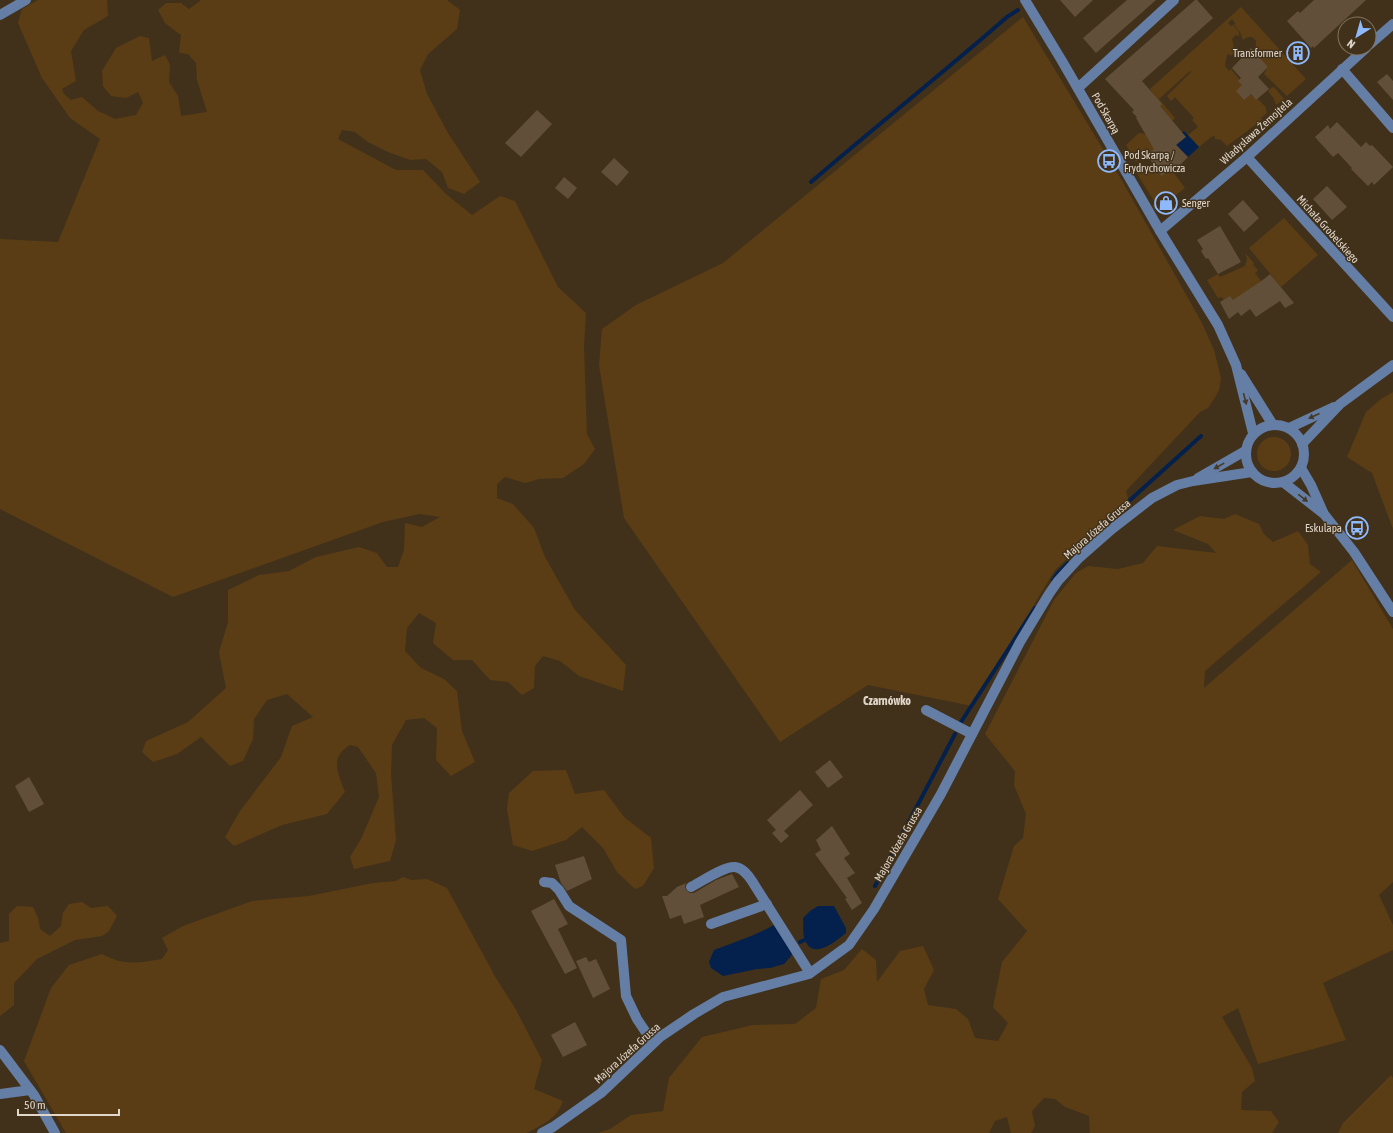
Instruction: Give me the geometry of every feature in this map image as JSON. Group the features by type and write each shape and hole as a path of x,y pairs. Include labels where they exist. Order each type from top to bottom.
{"street":[{"path":"0,15 26,0"},
{"name":"Pod Skarpą","path":"1025,0 1078,88 1160,232 1218,325 1236,365 1273,425"},
{"path":"1078,88 1174,0"},
{"path":"1377,38 1393,24"},
{"name":"Władysława Żemojtela","path":"1160,232 1357,56"},
{"path":"1342,69 1393,128"},
{"name":"Michała Grobelskiego","path":"1246,156 1393,317"},
{"name":"Pod Skarpą","path":"1236,365 1253,434"},
{"path":"1302,444 1340,404 1393,365"},
{"path":"1289,428 1340,404"},
{"path":"1278,425 1289,428 1298,436 1302,444 1304,460 1300,468 1295,475 1283,482 1269,483 1260,480 1248,466 1245,451 1248,440 1260,428 1278,425"},
{"name":"Majora Józefa Grussa","path":"1193,481 1245,451"},
{"path":"1300,468 1311,485 1324,514"},
{"name":"Majora Józefa Grussa","path":"542,1133 553,1127 601,1093 660,1037 694,1014 723,998 810,973 849,945 874,909 941,794 1020,642 1058,581 1090,548 1152,498 1177,485 1193,481 1252,472"},
{"path":"1283,482 1324,514 1354,552 1393,612"},
{"path":"926,710 972,734"},
{"path":"691,887 728,868 736,867 744,871 767,904 810,973"},
{"path":"544,882 552,883 559,890 569,906 621,940 626,996 637,1019 653,1044"},
{"path":"711,924 767,904"},
{"path":"0,1050 30,1090 55,1133"},
{"path":"0,1094 30,1090"}],"shaded area":[{"path":"38,0 107,0 108,16 84,30 71,51 76,81 62,89 64,94 71,100 82,97 98,111 115,119 136,115 143,103 138,92 126,98 111,96 103,86 102,71 116,48 140,36 149,38 152,61 165,55 170,65 169,82 178,96 181,116 207,112 197,80 196,63 188,54 179,53 181,35 165,23 158,10 166,3 181,3 189,9 201,0 447,0 460,10 457,29 428,54 420,70 427,94 448,133 480,182 464,194 448,188 442,172 426,159 410,160 388,152 368,142 355,132 342,130 338,139 396,170 423,170 446,194 472,215 500,196 515,201 558,287 586,313 584,345 587,434 595,449 584,464 563,478 539,479 525,483 505,477 497,484 497,498 513,504 534,528 545,557 575,610 626,665 623,691 579,676 560,661 543,656 535,666 534,688 522,695 508,682 490,680 472,660 453,660 433,643 436,623 419,613 407,628 405,651 421,668 444,679 457,691 462,731 475,762 451,776 436,760 437,728 424,718 406,720 392,745 391,774 396,840 390,861 354,869 350,857 361,839 379,797 376,773 358,747 350,745 343,750 337,761 338,772 345,792 327,814 282,825 234,846 225,837 240,811 281,757 292,726 313,717 287,694 267,700 254,719 253,739 243,761 230,766 201,737 177,754 153,762 142,752 146,741 188,722 226,688 219,652 228,622 228,590 259,575 289,571 316,557 359,547 377,553 387,567 398,567 404,550 405,523 422,527 440,517 419,514 383,522 173,597 0,509 0,239 58,242 100,139 70,118 42,78 18,23 22,9"},
{"path":"1241,7 1306,79 1287,96 1264,74 1268,67 1253,50 1256,46 1256,41 1252,37 1248,37 1243,40 1240,32 1234,25 1235,23 1232,19 1228,23 1231,26 1233,25 1239,32 1239,36 1236,35 1232,39 1235,52 1231,56 1229,54 1227,55 1225,66 1229,71 1231,69 1240,80 1239,81 1256,100 1258,99 1265,106 1267,113 1261,118 1262,120 1227,146 1221,140 1215,139 1215,136 1211,137 1199,147 1188,135 1198,127 1192,120 1194,118 1175,97 1171,101 1167,96 1192,71 1159,99 1175,118 1170,123 1150,89"},
{"path":"1023,17 1121,179 1202,323 1214,350 1221,378 1219,390 1208,408 1200,412 1126,491 1129,501 1055,570 972,706 868,685 780,742 624,518 599,365 602,329 636,305 723,263"},
{"path":"1274,87 1284,99 1276,105 1274,99 1268,91"},
{"path":"1139,133 1146,134 1155,149 1136,162 1126,145"},
{"path":"1152,164 1161,176 1171,169 1185,188 1174,197 1157,196 1154,201 1136,172"},
{"path":"1284,218 1318,255 1281,287 1249,248"},
{"path":"1245,253 1258,270 1255,273 1261,281 1233,301 1230,296 1224,300 1221,297 1218,298 1207,280 1218,274 1220,277 1245,266 1247,259"},
{"path":"1393,392 1393,529 1372,473 1347,457 1366,412 1381,399"},
{"path":"1271,437 1277,437 1286,442 1290,448 1290,460 1286,466 1277,471 1271,471 1262,466 1257,457 1257,451 1262,442"},
{"path":"1235,514 1259,524 1264,534 1273,542 1298,531 1308,545 1310,564 1321,572 1205,671 1204,688 1352,560 1393,629 1393,882 1379,895 1393,925 1393,950 1323,983 1346,1040 1258,1064 1238,1008 1222,1017 1252,1068 1255,1081 1242,1092 1241,1110 1271,1111 1279,1122 1272,1133 1090,1133 1089,1116 1065,1107 1055,1099 1044,1098 1032,1111 1035,1126 1031,1133 1011,1133 1007,1117 995,1121 989,1133 598,1133 610,1129 631,1115 663,1111 669,1078 702,1037 753,1025 795,1024 816,1008 821,979 844,970 862,949 876,960 877,982 900,951 923,946 934,970 924,989 928,1005 956,1009 968,1019 975,1038 998,1041 1008,1023 993,1007 1002,962 1027,931 998,899 1014,846 1023,838 1026,814 1014,785 1015,771 985,734 1054,600 1076,573 1088,566 1118,569 1143,563 1157,546 1216,553 1208,544 1173,530 1200,516 1224,519"},
{"path":"566,770 575,794 604,790 624,817 651,838 654,868 643,886 635,889 617,872 603,848 582,827 566,840 532,851 513,845 507,809 509,793 533,771"},
{"path":"403,877 411,880 427,879 447,888 496,978 515,1008 542,1060 534,1089 563,1101 553,1117 544,1124 527,1133 66,1133 24,1061 51,988 69,965 102,954 124,962 145,962 162,959 168,950 162,938 183,926 252,901 309,896 373,883 396,881"},
{"path":"82,902 91,908 108,906 117,916 109,931 102,936 75,940 37,959 14,983 14,1005 0,1016 0,943 9,941 9,914 17,906 33,907 38,918 40,929 50,936 61,926 63,913 69,904"},
{"path":"1391,1075 1393,1078 1393,1133 1338,1133 1343,1123"}],"water":[{"path":"1184,131 1199,147 1188,157 1173,141"},
{"path":"818,906 834,906 846,928 846,933 825,947 813,949 804,938 803,918"},
{"path":"774,925 792,953 784,964 770,968 723,976 711,968 709,962 714,950 752,936"}],"building":[{"path":"1060,0 1093,0 1075,17"},
{"path":"1127,0 1156,0 1096,53 1083,38"},
{"path":"1195,0 1197,0 1213,18 1142,81 1162,104 1160,106 1186,137 1176,145 1188,157 1179,166 1161,176 1147,155 1154,149 1136,118 1137,117 1132,112 1134,110 1105,79"},
{"path":"1314,0 1366,0 1349,16 1337,16 1337,27 1314,48 1313,46 1311,48 1287,21 1298,11 1300,13"},
{"path":"1251,48 1268,67 1258,77 1269,89 1256,100 1251,94 1244,100 1236,91 1242,85 1238,81 1241,78 1232,68"},
{"path":"1387,74 1393,81 1393,100 1377,82"},
{"path":"537,110 552,124 521,157 505,143"},
{"path":"1337,122 1361,147 1366,142 1370,146 1372,145 1393,167 1374,185 1372,182 1368,186 1338,153 1333,157 1315,137 1328,125 1330,129"},
{"path":"614,158 629,172 617,186 601,172"},
{"path":"564,177 577,188 568,199 555,188"},
{"path":"1327,186 1347,207 1332,220 1313,199"},
{"name":"Senger","path":"1157,196 1172,197 1172,210 1155,209 1153,206 1157,202"},
{"path":"1243,200 1259,218 1244,232 1228,214"},
{"path":"1220,226 1241,262 1218,274 1208,258 1206,259 1201,251 1203,249 1197,240"},
{"path":"1270,274 1294,303 1285,308 1280,301 1256,317 1250,309 1241,316 1238,312 1229,319 1220,302 1230,296 1233,300"},
{"path":"830,760 843,777 828,788 815,772"},
{"path":"29,777 44,804 29,812 15,786"},
{"path":"800,790 813,805 784,831 789,836 781,843 772,833 776,830 767,820"},
{"path":"832,826 850,854 844,858 855,873 847,878 862,903 852,910 845,899 847,898 815,854 821,850 816,840"},
{"path":"584,856 592,879 567,891 561,883 555,865"},
{"path":"732,874 739,887 700,905 704,917 684,924 681,915 670,919 662,896 667,896 677,887 686,883 686,890 690,893 694,893 716,880"},
{"path":"554,899 568,924 558,929 577,968 565,974 531,911"},
{"path":"586,957 589,962 596,959 610,989 593,998 576,961"},
{"path":"575,1022 587,1045 563,1057 551,1035"}],"waterway":[{"path":"811,182 959,59 1007,17 1018,10"},
{"path":"1080,551 1129,501 1201,436"},
{"path":"1053,580 1068,563"},
{"path":"961,722 1035,608"},
{"path":"875,886 955,734"},
{"path":"800,942 809,938"}],"place":[{"name":"Transformer","path":"1298,53"},
{"name":"Pod Skarpą / Frydrychowicza","path":"1109,161"},
{"name":"Senger","path":"1166,203"},
{"name":"Eskulapa","path":"1357,528"}],"district":[{"name":"Czarnówko","path":"887,701"}]}
